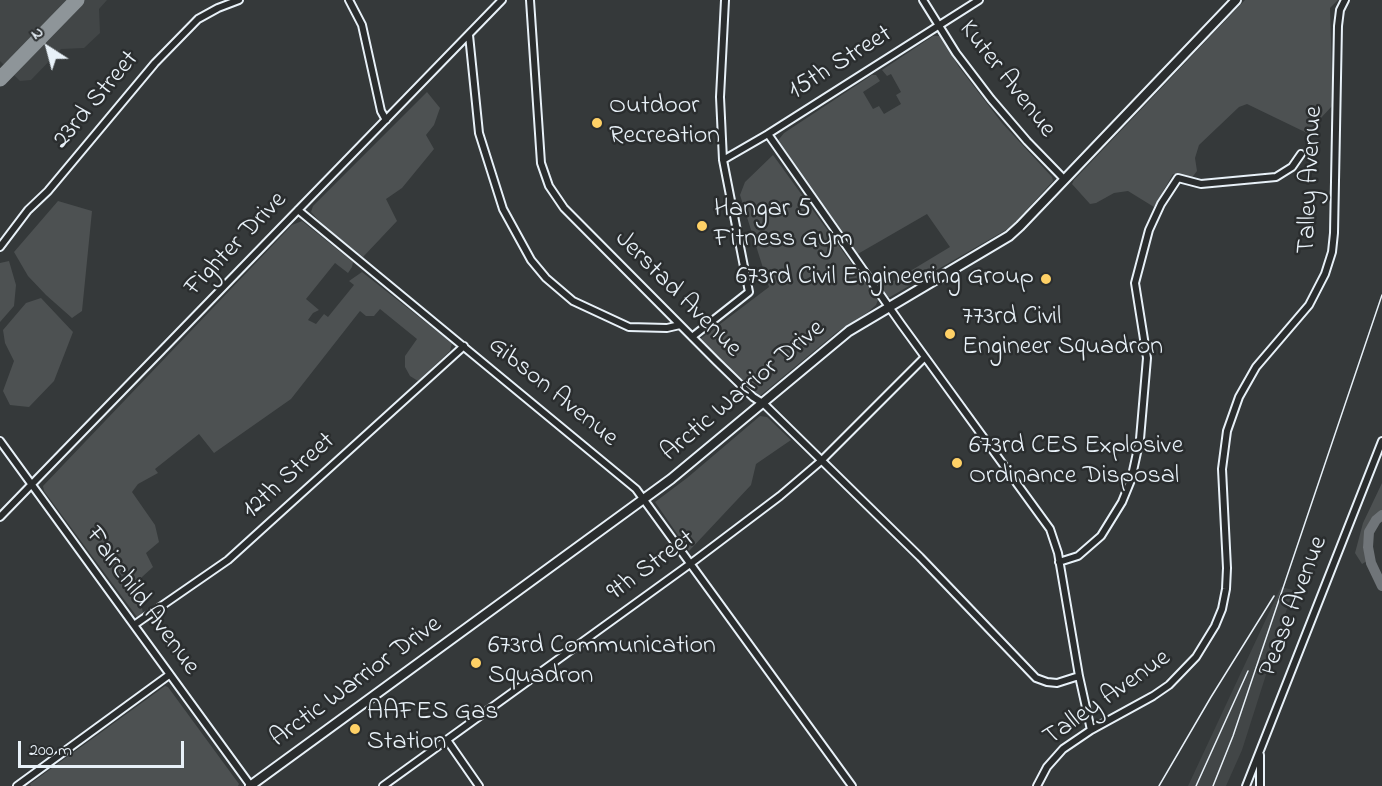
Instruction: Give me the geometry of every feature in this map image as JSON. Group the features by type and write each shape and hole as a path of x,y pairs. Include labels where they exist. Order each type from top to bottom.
{"main road":[{"name":"Arctic Warrior Drive","path":"250,786 671,479 849,331 1009,236 1236,0"}],"street":[{"name":"23rd Street","path":"0,247 28,210 48,191 162,55 198,19 239,0"},
{"path":"342,0 350,2 362,25 381,111 386,120"},
{"name":"Fighter Drive","path":"0,517 502,0"},
{"name":"Jerstad Avenue","path":"530,0 541,162 549,186 575,221 753,397 764,404 920,557 1036,678 1047,682 1057,682 1078,676"},
{"path":"692,337 749,292 723,160 720,97 725,0"},
{"name":"Kuter Avenue","path":"923,0 976,81 1006,118 1064,179"},
{"name":"15th Street","path":"723,160 768,134 979,0"},
{"name":"Talley Avenue","path":"1037,786 1054,757 1091,730 1169,685 1196,657 1215,626 1222,609 1227,568 1222,469 1227,431 1239,397 1256,367 1310,305 1325,274 1332,252 1335,223 1338,26 1340,10 1345,0"},
{"path":"470,35 479,133 503,209 531,260 546,278 573,301 629,327 667,328 680,325"},
{"path":"768,134 1050,529 1059,562 1078,676 1091,730"},
{"path":"1059,562 1078,556 1101,536 1122,502 1131,480 1140,439 1148,358 1135,283 1149,230 1161,204 1178,178 1201,184 1276,177 1292,167 1301,154"},
{"name":"Gibson Avenue","path":"298,210 636,489 852,786"},
{"name":"12th Street","path":"134,625 228,560 464,346"},
{"name":"9th Street","path":"383,786 690,564 798,482 926,357"},
{"name":"Fairchild Avenue","path":"0,441 250,786"},
{"name":"Pease Avenue","path":"1246,786 1382,441"},
{"path":"17,786 169,675"},
{"path":"447,740 479,786"},
{"path":"1260,751 1260,786"}],"shaded area":[{"path":"0,0 107,0 99,9 100,33 84,48 61,49 31,80 20,81 0,61"},
{"path":"1245,0 1338,0 1330,8 1333,105 1307,133 1247,104 1239,107 1199,145 1195,158 1197,171 1191,179 1173,174 1154,207 1128,191 1114,193 1090,204 1072,184 1074,180"},
{"path":"933,36 940,36 959,67 1002,123 1052,177 1053,181 1011,227 890,297 885,297 877,273 892,282 950,247 927,214 856,255 776,143 784,133 872,75 876,75 880,81 863,92 873,109 879,106 884,114 901,104 896,95 901,92 891,74 887,76 882,70"},
{"path":"427,92 440,108 434,125 426,135 434,149 402,188 386,199 397,221 363,257 324,226 311,212 313,206"},
{"path":"773,155 878,300 868,312 837,332 761,395 756,395 699,340 769,287 740,195 745,182"},
{"path":"58,201 92,211 82,311 72,318 28,276 14,252"},
{"path":"302,221 353,262 348,273 335,263 306,299 319,310 313,313 308,320 316,324 324,314 328,317 354,285 349,281 362,272 452,343 450,351 418,381 410,376 405,367 405,356 417,339 380,309 374,316 366,316 360,311 291,399 214,453 199,434 155,469 158,473 138,484 132,492 155,525 159,542 146,553 153,567 142,577 138,589 143,613 140,618 137,617 44,491 43,486 292,225"},
{"path":"9,261 16,285 14,306 0,322 0,263"},
{"path":"41,298 73,332 54,381 29,407 10,405 3,391 14,361 5,343 3,330 26,303"},
{"path":"760,416 767,417 791,440 756,464 751,485 689,551 655,502"},
{"path":"1382,483 1382,512 1371,519 1366,529 1363,546 1367,561 1362,564 1355,553 1363,523"},
{"path":"1281,587 1293,590 1242,750 1226,786 1188,786"},
{"path":"165,686 239,784 238,786 31,786 30,784"}],"waterway":[{"path":"1382,515 1369,532 1368,547 1371,563 1382,586"}],"taxiway":[{"path":"0,79 77,0"}],"railway":[{"path":"1213,786 1233,736 1382,295"},
{"path":"1159,786 1274,596"},
{"path":"1196,786 1248,671"}],"place":[{"name":"Outdoor Recreation","path":"597,123"},
{"name":"Hangar 5 Fitness Gym","path":"702,226"},
{"name":"673rd Civil Engineering Group","path":"1046,279"},
{"name":"773rd Civil Engineer Squadron","path":"950,334"},
{"name":"673rd CES Explosive Ordinance Disposal","path":"957,463"},
{"name":"673rd Communication Squadron","path":"476,663"},
{"name":"AAFES Gas Station","path":"355,729"}]}
